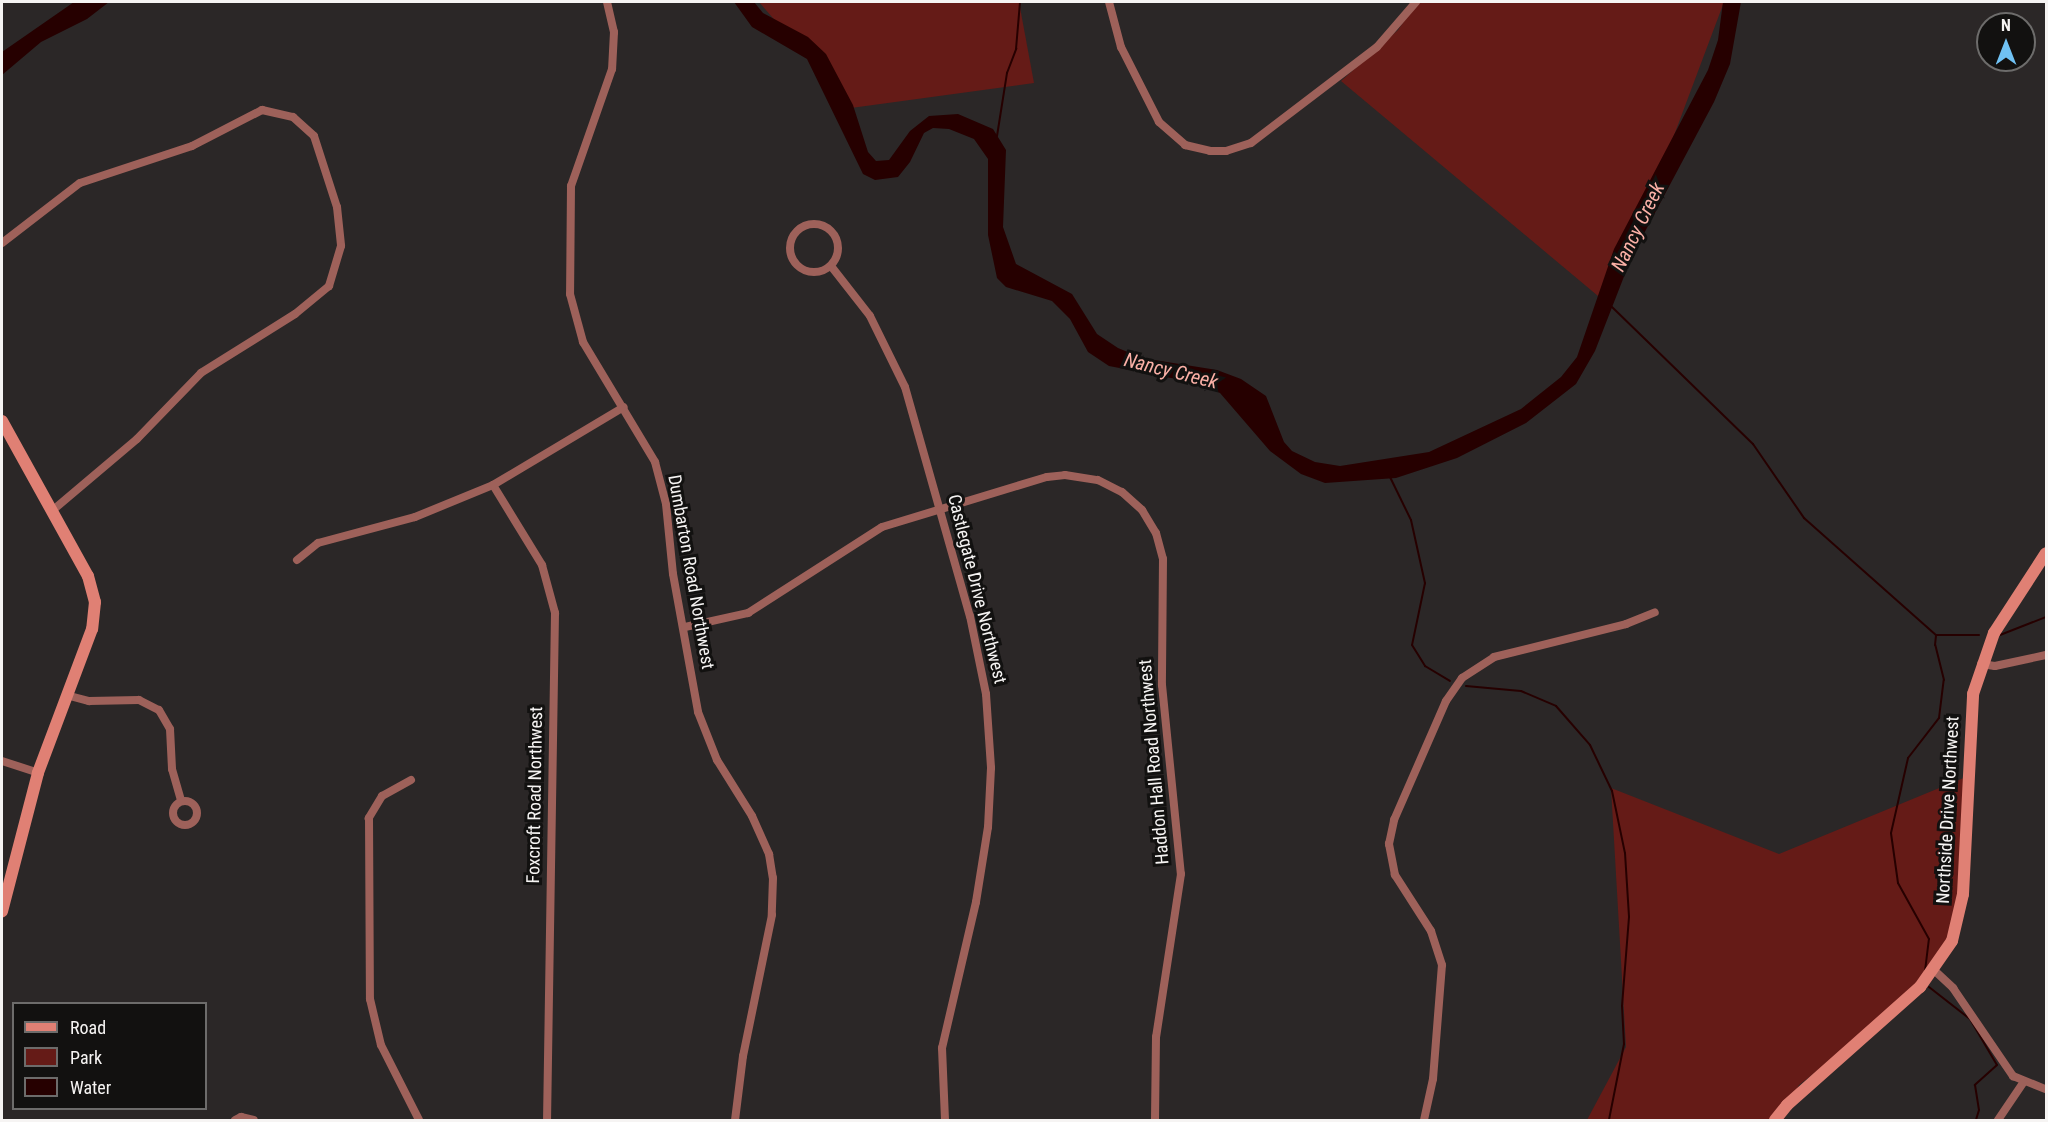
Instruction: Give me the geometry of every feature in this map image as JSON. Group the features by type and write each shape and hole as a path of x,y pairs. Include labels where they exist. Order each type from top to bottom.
{"street":[{"name":"Dumbarton Road Northwest","path":"607,2 614,32 613,61 571,186 570,283 574,318 583,342 648,446 661,479 673,574 686,627 694,695 704,730 720,766 760,831 773,878 772,915 743,1056 735,1120"},
{"path":"1109,2 1121,47 1159,122 1185,145 1226,151 1251,143 1354,67 1377,47 1416,2"},
{"path":"2,243 80,183 192,146 262,110 293,117 314,136 337,207 341,246 329,286 295,314 201,373 137,439 53,510"},
{"path":"822,225 835,236 839,252 831,266 817,272 796,265 790,251 798,230 822,225"},
{"name":"Castlegate Drive Northwest","path":"831,266 870,316 896,366 940,507 978,647 986,694 991,768 984,855 942,1048 945,1120"},
{"path":"297,560 318,543 415,517 494,485 624,407"},
{"path":"2,421 88,576 95,602 92,629 38,772 2,911"},
{"name":"Haddon Hall Road Northwest","path":"686,627 748,613 866,535 940,507 1047,477 1083,476 1122,492 1142,510 1156,533 1164,571 1162,686 1181,874 1156,1037 1155,1120"},
{"name":"Foxcroft Road Northwest","path":"494,485 542,565 555,613 547,1120"},
{"name":"Northside Drive Northwest","path":"1775,1120 1787,1105 1935,970 1952,941 1962,908 1969,724 1981,664 2008,606 2046,553"},
{"path":"1424,1120 1433,1079 1442,965 1431,930 1395,875 1389,844 1394,820 1446,700 1462,678 1494,657 1626,624 1655,612"},
{"path":"1981,664 1995,666 2046,655"},
{"path":"66,695 89,700 139,700 159,710 170,729 172,769 181,801"},
{"path":"2,761 38,772"},
{"path":"411,780 381,796 369,818 370,999 381,1045 419,1120"},
{"path":"1935,970 1953,988 2000,1059 2023,1083 2046,1089"},
{"path":"1998,1120 2023,1083"},
{"path":"235,1120 248,1117 254,1120"}],"green space":[{"path":"759,2 1019,2 1034,83 851,108"},
{"path":"1417,2 1724,2 1610,306 1341,81 1398,30"},
{"path":"1966,777 1966,859 1943,959 1885,1018 1799,1085 1781,1120 1587,1120 1626,1047 1611,788 1779,854"}],"water":[{"path":"74,2 109,2 87,19 41,42 2,75 2,52"},
{"name":"Nancy Creek","path":"734,2 754,2 763,13 808,37 826,54 853,105 868,152 876,161 889,160 910,131 929,116 958,114 993,129 1006,150 1003,227 1016,264 1072,294 1097,334 1118,348 1142,358 1217,370 1241,379 1266,396 1284,442 1292,451 1315,462 1340,466 1429,452 1521,409 1561,377 1577,357 1614,249 1708,70 1718,40 1723,2 1741,2 1730,64 1714,102 1632,256 1595,351 1576,384 1526,423 1457,458 1396,478 1325,483 1301,474 1270,451 1220,393 1197,383 1109,366 1088,352 1070,319 1052,301 1006,287 997,278 988,235 988,159 974,139 949,129 933,128 924,133 910,162 898,177 875,180 863,174 807,59 752,27"}],"waterway":[{"path":"997,136 1007,73 1016,49 1020,2"},
{"path":"1612,307 1753,444 1804,518 1936,635 1979,635"},
{"path":"1390,477 1411,520 1425,583 1412,645 1425,666 1450,681"},
{"path":"2000,635 2046,617"},
{"path":"1925,971 1929,939 1898,883 1891,833 1908,758 1939,718 1944,680 1935,645 1936,635"},
{"path":"1466,686 1521,691 1556,706 1590,745 1612,791 1625,853 1629,917 1622,1006 1624,1044 1609,1120"},
{"path":"1929,987 1970,1019 1997,1065 1975,1085 1979,1110 1976,1120"}]}
